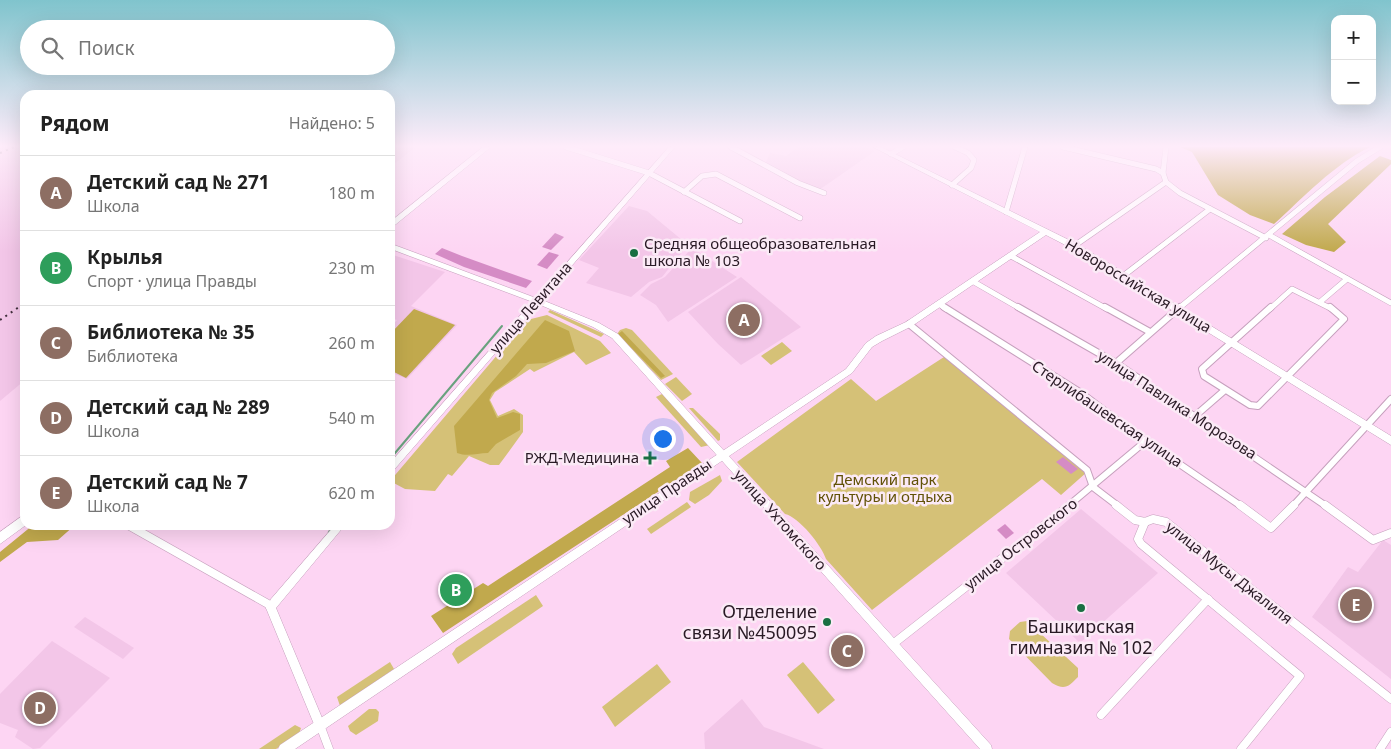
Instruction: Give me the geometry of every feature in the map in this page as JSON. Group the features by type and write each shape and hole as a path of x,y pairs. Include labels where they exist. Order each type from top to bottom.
{"main road":[{"path":"395,222 444,182"},
{"name":"Новороссийская улица","path":"946,182 1074,246 1391,441"},
{"name":"улица Правды","path":"284,749 849,370 858,362 865,349 878,338 909,324 974,282 1044,232"},
{"path":"0,539 20,523"}],"street":[{"name":"улица Левитана","path":"395,463 641,182"},
{"path":"665,182 740,222"},
{"path":"684,192 695,182"},
{"path":"731,182 800,218"},
{"path":"796,182 824,193"},
{"path":"952,185 955,182"},
{"path":"1006,212 1015,182"},
{"path":"1074,246 1166,182 1180,193 1268,237 1391,303"},
{"path":"1116,363 1150,332 1333,182"},
{"path":"1123,276 1210,209"},
{"name":"улица Ухтомского","path":"395,248 596,325 614,336 987,749"},
{"path":"1011,256 1150,332"},
{"path":"1320,302 1347,279"},
{"name":"улица Павлика Морозова","path":"974,282 1116,363 1373,540 1391,533"},
{"path":"1290,290 1295,290 1320,302 1342,315 1344,319 1258,406 1254,406 1225,390 1204,376 1202,369 1231,342 1290,290"},
{"name":"Стерлибашевская улица","path":"939,304 1081,393 1134,433 1147,440 1271,528 1307,493"},
{"name":"улица Мусы Джалиля","path":"909,324 1087,470 1093,487 1135,520 1145,522 1153,519 1166,522 1391,699"},
{"path":"1195,416 1225,390"},
{"path":"1307,493 1391,399"},
{"name":"улица Островского","path":"893,644 1093,487 1147,440"},
{"path":"1145,522 1138,539 1141,544 1300,676 1241,749"},
{"path":"137,530 268,604 329,749"},
{"path":"271,608 274,602 337,530"},
{"path":"1101,715 1208,599"},
{"path":"1380,749 1391,732"}],"shaded area":[{"path":"0,182 20,182 20,384 0,401"},
{"path":"802,182 831,182 819,190"},
{"path":"1210,182 1320,182 1274,224 1250,215 1218,195"},
{"path":"1345,182 1372,182 1328,224 1346,242 1334,252 1306,245 1282,234"},
{"name":"Средняя общеобразовательная школа № 103","path":"629,206 647,211 688,245 662,277 649,282 631,297 586,283 599,268 579,260"},
{"path":"692,248 737,277 668,322 656,305 640,295 651,284 665,277"},
{"path":"395,256 445,272 411,306 457,325 407,379 395,374 395,322 397,320 395,319"},
{"path":"741,277 801,327 741,365 688,312"},
{"path":"414,309 455,325 406,378 395,372 395,329"},
{"path":"545,320 569,331 575,351 546,363 527,364 516,376 492,393 489,400 497,418 513,412 520,414 520,430 496,444 488,453 469,455 457,453 454,426"},
{"path":"622,331 665,376 661,378 618,334"},
{"path":"688,448 702,463 443,633 431,616 483,583 488,586 670,467 666,461"},
{"name":"Башкирская гимназия № 102","path":"1081,509 1158,573 1080,643 1006,573"},
{"path":"27,530 69,530 58,540 27,542 0,562 0,552"},
{"path":"1383,540 1391,545 1391,679 1312,617 1348,567 1358,572"},
{"path":"85,617 134,648 123,659 74,627"},
{"path":"52,641 110,678 40,748 33,749 15,737 18,730 0,723 0,694"},
{"path":"742,699 764,727 824,749 705,749 704,733"}],"green space":[{"path":"550,310 604,334 601,337 548,312"},
{"path":"547,315 600,341 611,353 586,365 574,352 534,372 530,369 495,392 490,400 498,416 514,409 523,415 523,432 499,465 490,465 469,456 452,476 448,474 435,491 405,489 395,484 395,475 527,320"},
{"path":"626,328 632,330 673,374 661,380 617,334 620,330"},
{"path":"782,342 792,351 771,365 761,356"},
{"name":"Демский парк культуры и отдыха","path":"944,357 1087,472 1061,495 1042,479 872,610 826,559 820,547 803,526 791,516 785,514 737,462 851,379 876,401"},
{"path":"676,377 692,394 682,401 665,384"},
{"path":"664,393 710,445 701,447 656,397"},
{"path":"689,408 693,408 720,434 720,440 718,441"},
{"path":"720,475 722,481 709,495 695,504 689,500 690,492"},
{"path":"687,502 691,507 651,534 647,529"},
{"path":"536,595 543,606 458,664 452,654 456,648"},
{"path":"1027,621 1078,668 1078,677 1069,685 1060,687 1052,683 1009,639 1010,631 1020,622"},
{"path":"390,662 394,669 340,706 337,697"},
{"path":"803,662 835,700 818,714 787,675"},
{"path":"657,664 671,682 615,727 602,707"},
{"path":"369,709 376,709 379,712 378,721 356,735 350,731 348,726"},
{"path":"295,725 301,728 299,734 276,749 259,749"}],"building":[{"path":"555,233 564,237 551,250 542,247"},
{"path":"442,248 532,281 526,288 464,267 435,254"},
{"path":"549,252 559,255 547,269 537,265"},
{"path":"1063,457 1078,469 1071,474 1056,462"},
{"path":"1005,524 1014,533 1006,539 997,530"}],"waterway":[{"path":"395,453 502,326"}],"railway":[{"path":"0,320 20,306"}],"place":[{"name":"Средняя общеобразовательная школа № 103","path":"634,253"},
{"name":"Детский сад № 271","path":"744,320"},
{"name":"РЖД-Медицина","path":"650,458"},
{"name":"Крылья","path":"456,590"},
{"name":"Детский сад № 7","path":"1356,605"},
{"name":"Башкирская гимназия № 102","path":"1081,608"},
{"name":"Отделение связи №450095","path":"827,622"},
{"name":"Библиотека № 35","path":"847,651"},
{"name":"Детский сад № 289","path":"40,708"}]}
